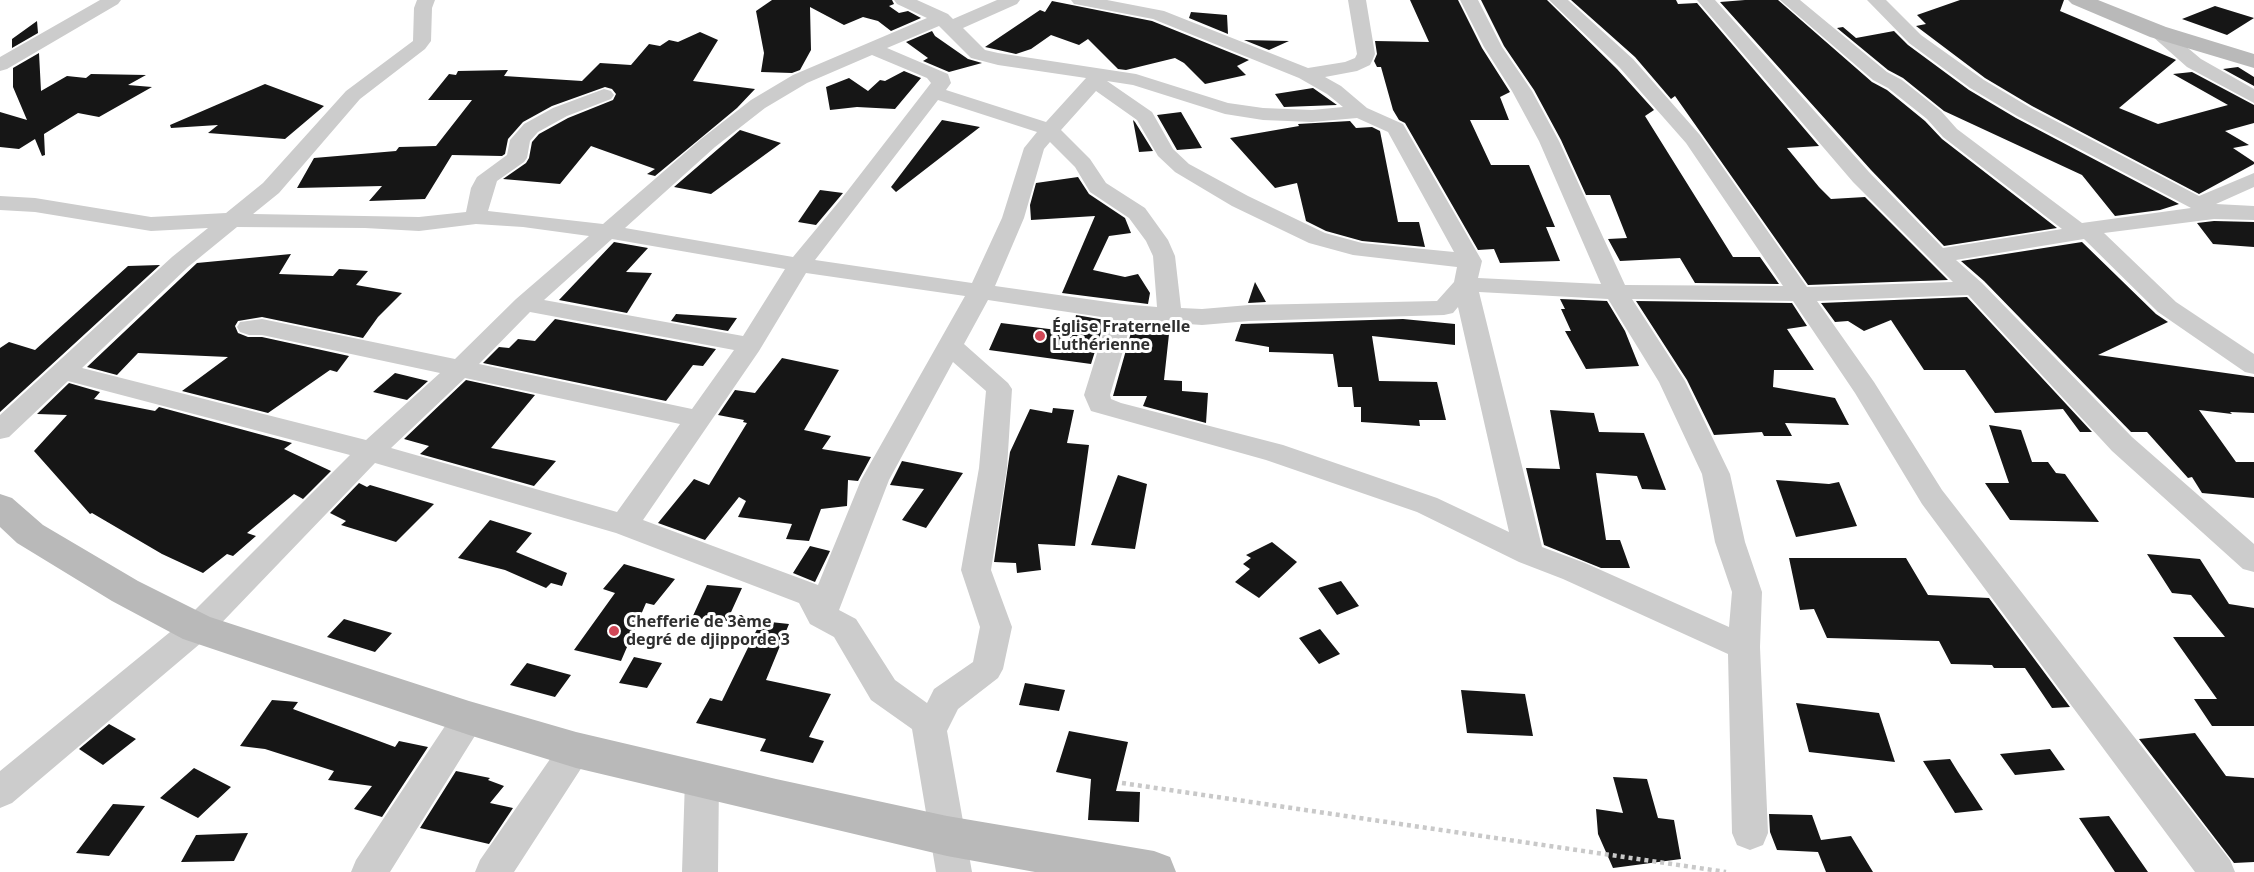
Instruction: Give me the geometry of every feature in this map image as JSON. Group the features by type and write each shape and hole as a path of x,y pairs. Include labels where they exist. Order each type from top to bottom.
{"street":[{"path":"0,65 112,0"},
{"path":"0,430 180,262 280,179 328,121 353,95 419,45 422,41 423,8 426,0"},
{"path":"903,0 946,22 978,54 998,59 1099,78 1136,80 1225,108 1263,114 1312,116 1360,112"},
{"path":"0,792 197,628 371,451 461,368 525,304 605,231 708,143 758,104 800,79 873,49 1011,0"},
{"path":"1080,0 1158,15 1306,74 1334,90 1360,112 1396,128 1467,273 1529,554"},
{"path":"1306,74 1350,67 1363,61 1366,54 1357,0"},
{"path":"1469,0 1493,47 1522,91 1549,141 1616,292 1672,381 1716,474 1730,542 1748,592 1744,647 1750,834"},
{"path":"1558,0 1626,63 1692,139 1802,294 1865,388 1932,497 2217,872"},
{"path":"1706,0 1861,177 1938,256 1974,288 2122,444 2254,561"},
{"path":"1789,0 1880,76 1895,84 1934,115 1950,133 2084,231 2167,307 2254,366"},
{"path":"1876,0 1915,39 1977,84 2024,112 2206,208"},
{"path":"2079,0 2158,32 2254,61"},
{"path":"2158,32 2194,63 2254,97"},
{"path":"624,525 750,345 799,265 941,83 941,78 873,49"},
{"path":"821,615 875,480 981,290 1013,218 1034,148 1099,78"},
{"path":"1099,78 1145,116 1165,152 1182,168 1240,201 1317,238 1361,250 1467,273 1616,292 1802,294 1974,288"},
{"path":"935,93 1050,130 1083,163 1098,187 1137,213 1157,240 1164,256 1170,314"},
{"path":"476,217 482,188 488,177 517,158 520,140 531,128 560,112 604,95"},
{"path":"2206,208 2254,179"},
{"path":"0,202 96,213 151,224 229,220 419,224 476,217 523,220 605,231 799,265 1122,312 1202,317 1260,312 1444,308 1467,273"},
{"path":"1938,256 2206,208 2254,213"},
{"path":"525,304 750,345"},
{"path":"1122,312 1097,395 1101,405 1273,452 1427,505 1529,554 1574,571 1744,647"},
{"path":"249,327 262,327 698,419"},
{"path":"930,730 946,699 987,669 996,627 976,570 993,468 999,389 951,346"},
{"path":"64,372 371,451 624,525 810,595 821,615 845,628 883,690 924,719 930,730 951,854"},
{"path":"0,507 30,534 125,591 197,628 469,718 576,750 776,798 951,854 1154,872"},
{"path":"369,872 469,718"},
{"path":"492,872 576,750"},
{"path":"690,776 700,872"}],"path":[{"path":"1122,783 1726,872"}],"building":[{"path":"772,0 892,0 894,4 889,6 899,13 908,11 921,18 891,31 878,21 863,17 844,25 810,7 811,50 800,70 792,73 761,72 764,53 756,11"},
{"path":"1410,0 1458,0 1482,48 1510,92 1500,97 1509,120 1470,120 1491,165 1529,165 1555,227 1546,227 1560,261 1500,263 1494,249 1478,250 1405,123 1399,120 1393,110 1381,67 1377,67 1374,61 1377,54 1375,41 1429,42"},
{"path":"1481,0 1547,0 1617,69 1654,110 1645,116 1733,257 1760,257 1779,284 1695,283 1680,258 1620,261 1608,239 1627,238 1610,195 1586,195 1561,140 1534,90 1504,46"},
{"path":"1571,0 1676,0 1678,4 1697,3 1819,146 1787,148 1819,187 1831,199 1865,197 1948,280 1808,285 1675,96 1671,99 1635,57"},
{"path":"1778,0 1872,82 1887,90 1925,121 1942,139 2057,228 1944,246 1871,170 1720,2"},
{"path":"1960,0 2064,0 2060,11 2176,60 2119,108 2158,124 2228,105 2173,74 2192,72 2254,105 2254,123 2225,131 2249,145 2233,148 2254,164 2199,194 2032,106 1985,78 1916,26 1926,24 1917,15"},
{"path":"1052,1 1152,21 1249,60 1237,66 1246,75 1205,84 1184,63 1175,58 1126,70 1118,69 1088,39 1079,45 1051,35 1031,49 1016,54 985,47 1040,10 1045,12"},
{"path":"2215,6 2254,18 2227,35 2182,19"},
{"path":"1191,12 1227,15 1228,34 1189,18"},
{"path":"37,21 38,33 12,48 12,39"},
{"path":"1843,27 1856,38 1894,31 1908,45 1969,90 2016,118 2179,204 2160,210 2115,216 2082,175 1944,111 1903,78 1888,70 1837,28"},
{"path":"932,31 935,36 968,59 982,63 949,72 923,61 928,58 906,42"},
{"path":"700,32 718,40 693,81 755,89 737,108 655,176 647,174 655,169 591,146 560,184 503,179 526,163 532,142 539,134 568,118 613,100 616,94 612,89 605,87 552,106 523,122 508,139 505,154 502,156 452,155 425,199 369,201 382,186 297,188 314,158 396,151 399,147 436,146 472,100 428,100 449,74 456,75 458,71 508,70 504,76 582,81 600,63 631,65 649,44 660,46 669,40 678,42"},
{"path":"1244,40 1289,41 1269,50"},
{"path":"39,53 41,91 67,76 86,78 91,74 146,75 128,85 152,87 99,117 78,113 44,134 45,155 42,156 35,139 19,149 0,147 0,112 27,120 13,87 13,68"},
{"path":"2238,67 2254,77 2254,86 2223,69"},
{"path":"904,71 921,78 895,109 857,107 830,110 826,87 849,78 868,91 880,80 885,81"},
{"path":"265,84 324,106 285,139 208,133 218,125 171,128 170,125"},
{"path":"1313,88 1337,105 1284,107 1275,94"},
{"path":"1181,112 1202,148 1177,150 1157,115"},
{"path":"942,120 980,127 896,192 891,187"},
{"path":"1133,120 1135,122 1153,151 1139,152"},
{"path":"1350,121 1356,128 1372,127 1380,131 1398,222 1419,222 1425,247 1362,241 1326,231 1306,221 1297,183 1275,188 1230,138 1299,126 1298,124"},
{"path":"740,130 781,143 711,194 674,187"},
{"path":"1078,177 1089,194 1125,218 1131,233 1109,236 1093,270 1125,277 1138,274 1150,293 1148,304 1062,293 1095,216 1031,220 1030,205 1036,183"},
{"path":"820,190 843,193 816,225 798,222"},
{"path":"2254,222 2254,247 2213,244 2197,223"},
{"path":"614,242 648,248 626,272 652,273 627,313 559,300"},
{"path":"2082,242 2156,314 2168,322 2098,355 2254,377 2254,413 2230,412 2232,414 2199,410 2236,462 2254,462 2254,498 2202,493 2192,477 2188,478 2147,432 2131,432 1984,281 1961,261"},
{"path":"291,254 279,274 333,276 339,269 368,271 356,285 402,293 378,317 363,338 262,317 238,321 235,326 238,333 248,337 262,337 349,356 337,372 330,370 268,413 182,391 228,357 138,353 117,375 87,367 197,263"},
{"path":"160,265 0,412 0,348 9,342 35,350 128,266"},
{"path":"1255,282 1266,302 1248,303"},
{"path":"1967,297 2092,432 2080,432 2063,409 1995,413 1965,370 1924,370 1891,320 1864,331 1848,321 1835,322 1821,303"},
{"path":"1560,299 1607,301 1625,331 1639,366 1586,369 1565,331 1571,331 1561,309 1565,309"},
{"path":"1636,301 1792,303 1807,326 1787,329 1814,370 1774,370 1773,387 1835,398 1849,425 1785,423 1792,436 1764,436 1762,432 1714,435 1687,380"},
{"path":"676,314 737,318 728,331 671,321"},
{"path":"1076,315 1105,320 1091,364 989,350 1001,323 1073,332"},
{"path":"555,319 716,349 703,366 693,365 666,401 483,363 499,347 509,348 518,339 535,341"},
{"path":"1403,319 1455,324 1455,345 1372,336 1379,381 1437,382 1446,420 1419,420 1420,426 1361,422 1361,407 1354,407 1352,387 1338,387 1333,354 1269,352 1269,347 1235,341 1241,324"},
{"path":"1134,322 1170,325 1164,380 1182,381 1182,391 1208,393 1206,423 1143,406 1147,396 1113,396"},
{"path":"782,358 839,370 804,430 831,436 822,449 871,457 858,481 848,480 847,506 821,509 809,541 786,539 792,524 738,517 746,501 739,497 705,540 658,523 694,479 709,485 747,423 743,422 744,420 718,415 735,390 755,393"},
{"path":"395,373 428,381 407,400 373,392"},
{"path":"466,380 535,395 491,448 556,461 534,486 420,454 429,446 404,439"},
{"path":"69,383 100,392 94,399 155,411 159,407 292,443 284,449 331,471 303,499 294,494 247,533 256,536 233,556 227,554 203,573 162,554 92,513 90,514 34,451 67,415 37,414"},
{"path":"1053,408 1074,410 1067,443 1089,445 1075,546 1038,544 1041,570 1017,573 1016,563 994,562 1010,452 1030,409 1052,413"},
{"path":"1550,410 1594,413 1599,432 1644,433 1666,490 1642,489 1637,476 1596,473 1606,540 1620,540 1630,568 1601,568 1544,545 1526,468 1560,469"},
{"path":"1989,425 2021,430 2032,462 2048,462 2056,473 2065,474 2099,522 2010,520 1985,483 2009,483"},
{"path":"902,461 963,473 926,528 902,520 924,489 890,485"},
{"path":"1118,475 1147,484 1135,549 1091,545"},
{"path":"1776,480 1829,484 1839,482 1857,526 1796,537"},
{"path":"359,483 434,504 396,542 341,525 346,521 330,513"},
{"path":"490,520 532,533 516,552 567,573 562,586 551,583 546,588 505,570 458,558"},
{"path":"1272,542 1297,562 1259,598 1235,582 1250,569 1243,564 1251,558 1246,555"},
{"path":"810,546 830,551 815,582 793,573"},
{"path":"2147,554 2200,559 2229,604 2254,608 2254,726 2212,726 2194,699 2217,699 2173,637 2225,637 2191,595 2172,593"},
{"path":"1789,558 1906,558 1928,595 1989,598 2070,707 2052,708 2025,668 1951,664 1939,641 1827,638 1814,609 1800,610"},
{"path":"624,564 675,579 654,605 646,603 621,661 574,650 615,593 603,589"},
{"path":"1341,581 1359,606 1337,615 1318,588"},
{"path":"707,585 742,588 727,621 692,618"},
{"path":"344,619 392,633 375,652 327,637"},
{"path":"761,621 789,624 766,680 831,694 809,737 824,741 813,763 760,751 766,739 696,723 710,698 722,701"},
{"path":"1320,629 1340,654 1319,664 1299,638"},
{"path":"634,657 662,663 647,688 619,683"},
{"path":"527,663 571,675 555,697 510,685"},
{"path":"1025,683 1065,690 1059,711 1019,705"},
{"path":"1461,690 1525,694 1533,736 1467,733"},
{"path":"272,700 298,702 293,709 395,747 399,741 428,747 382,817 354,809 372,786 328,780 334,771 265,749 240,746"},
{"path":"1796,703 1879,713 1895,762 1809,752"},
{"path":"109,724 136,739 103,765 79,749"},
{"path":"1069,731 1128,742 1116,791 1140,792 1139,822 1088,820 1091,779 1056,772"},
{"path":"2195,733 2226,776 2254,778 2254,862 2234,863 2139,739"},
{"path":"2050,749 2065,770 2015,775 2000,754"},
{"path":"1950,759 1983,810 1955,813 1923,761"},
{"path":"194,768 231,787 198,818 160,798"},
{"path":"456,771 490,778 488,780 504,786 490,803 513,808 489,844 420,828"},
{"path":"1613,777 1647,779 1658,818 1674,820 1681,859 1613,868 1598,834 1596,809 1623,813"},
{"path":"113,804 145,806 109,856 76,853"},
{"path":"1769,814 1812,815 1821,840 1851,836 1873,872 1826,872 1818,852 1777,850 1770,832"},
{"path":"2109,816 2148,872 2115,872 2079,818"},
{"path":"248,833 234,861 181,862 196,835"}],"place":[{"name":"Église Fraternelle Luthérienne","path":"1040,336"},
{"name":"Chefferie de 3ème degré de djipporde 3","path":"614,631"}]}
